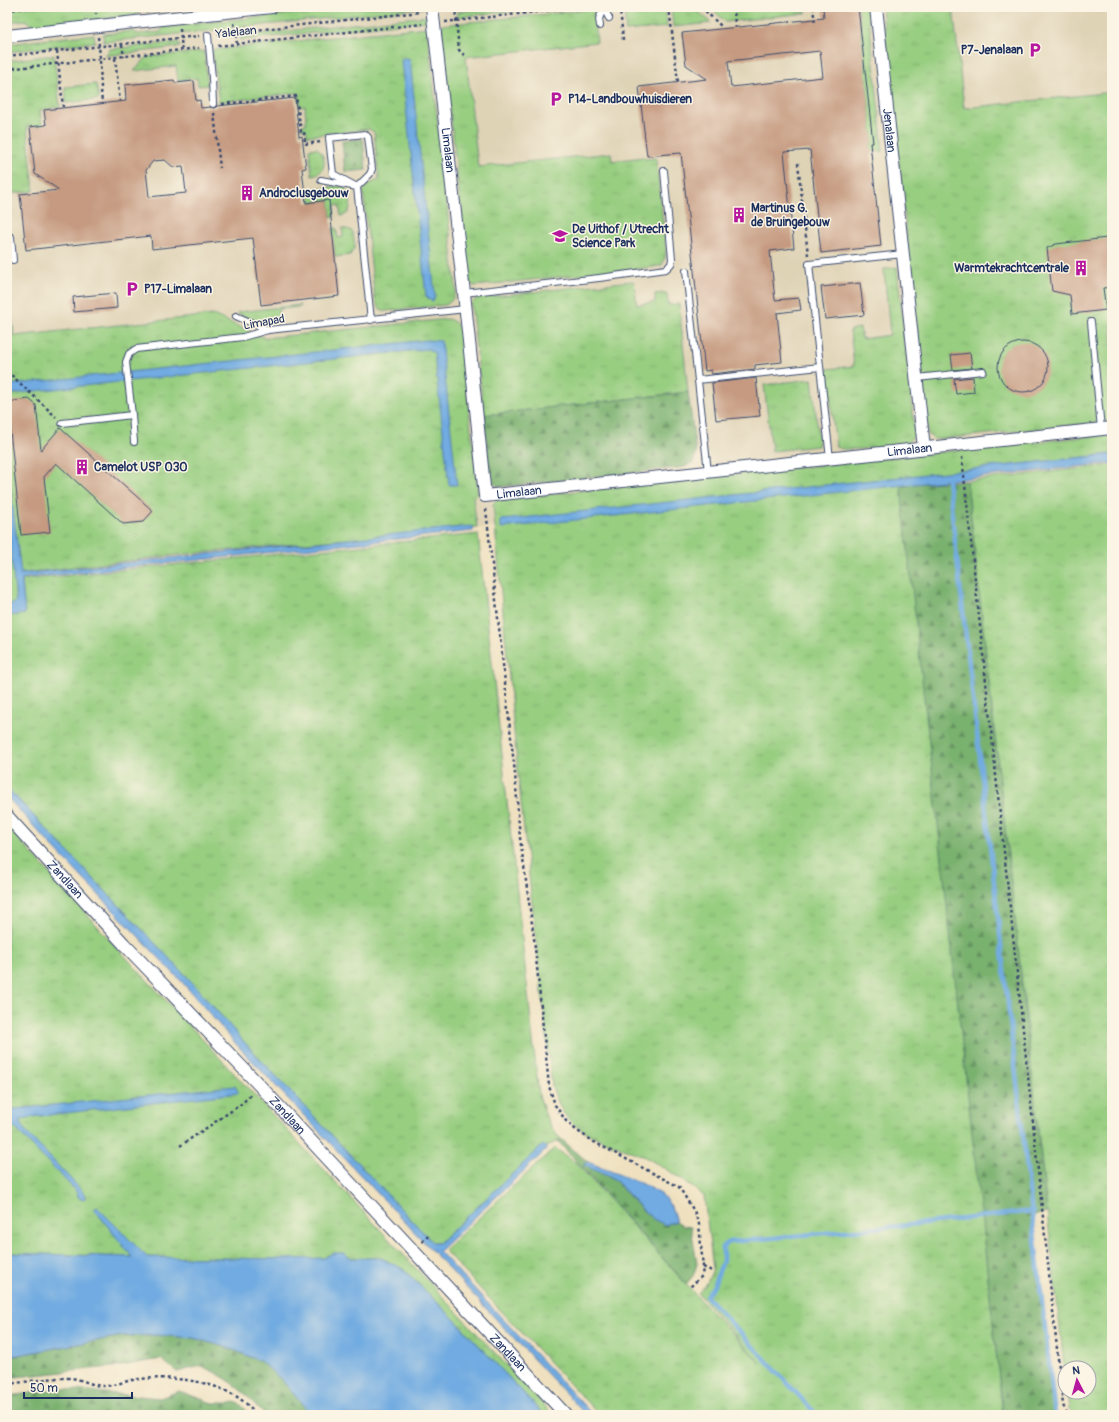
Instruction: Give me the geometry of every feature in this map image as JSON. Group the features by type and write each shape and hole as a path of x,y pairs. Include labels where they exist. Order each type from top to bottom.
{"street":[{"name":"Yalelaan","path":"7,36 272,7"},
{"name":"Jenalaan","path":"876,7 924,448"},
{"name":"Limalaan","path":"432,9 466,310 485,496 1107,428"},
{"name":"Zandlaan","path":"7,816 130,950 261,1087 566,1415"}],"lane":[{"path":"603,8 610,18"},
{"path":"600,26 599,19 603,8"},
{"path":"208,35 213,104"},
{"path":"366,134 368,137 372,169 370,174 357,187 333,174 329,138 366,134"},
{"path":"464,293 666,269 671,264 672,259 664,171"},
{"path":"320,180 357,187"},
{"path":"357,187 371,320"},
{"path":"11,237 14,260"},
{"path":"830,459 809,264 903,254"},
{"path":"686,272 708,472"},
{"name":"Limapad","path":"134,442 128,384 127,357 136,349 243,337 268,330 466,310"},
{"path":"236,316 268,330"},
{"path":"1091,322 1107,428"},
{"path":"698,380 820,367"},
{"path":"917,378 983,371"},
{"path":"62,423 132,415"}],"path":[{"path":"7,10 37,7"},
{"name":"Yalelaan","path":"8,56 432,9 466,7"},
{"path":"8,56 9,68 58,64 582,7"},
{"path":"620,7 623,40"},
{"path":"669,7 678,82"},
{"path":"701,7 721,26"},
{"path":"734,7 735,27"},
{"path":"813,7 815,26"},
{"path":"455,8 459,50 466,57"},
{"path":"181,38 182,50"},
{"path":"122,44 124,57"},
{"path":"99,46 102,103"},
{"path":"57,51 63,107"},
{"path":"115,58 120,102"},
{"path":"220,168 213,104 296,96 301,132 304,132 305,144 329,141"},
{"path":"798,163 809,264"},
{"path":"7,371 62,423"},
{"path":"963,470 1061,1389 1063,1405 1069,1415"},
{"path":"485,496 516,774 520,838 534,938 549,1086 555,1105 566,1121 576,1130 594,1142 679,1188 694,1211 699,1224 704,1267 702,1276 689,1288"},
{"path":"180,1146 240,1105"},
{"path":"420,1243 428,1236"},
{"path":"704,1267 714,1272"},
{"path":"7,1384 65,1378 79,1379 91,1384 105,1386 139,1380 179,1379 212,1386 238,1397 257,1415"}],"shaded area":[{"name":"De Uithof / Utrecht Science Park","path":"7,7 1112,7 1112,465 7,575"}],"green space":[{"path":"7,7 143,7 137,15 33,27 26,20 7,22"},
{"path":"356,7 424,8 104,42 103,34 132,31 138,34 160,32 164,27"},
{"path":"502,7 551,7 458,17 457,12"},
{"path":"624,7 665,7 667,27 626,31"},
{"path":"671,7 693,7 711,23 673,27"},
{"path":"710,7 806,7 806,13 725,22"},
{"path":"858,7 868,7 883,151 871,152 870,143 873,142"},
{"path":"882,7 953,7 964,108 1112,92 1112,421 941,439 933,439 928,434"},
{"path":"594,9 597,42 466,57 478,167 611,153 612,161 644,157 645,159 656,158 666,250 662,265 474,286 469,282 468,276 441,25"},
{"path":"427,16 427,21 241,40 240,36"},
{"path":"427,27 456,288 453,298 446,305 385,311 379,308 375,300 363,190 369,184 379,180 374,132 369,129 307,136 306,129 302,129 302,125 306,124 305,106 300,107 298,93 219,102 212,50"},
{"path":"94,34 95,42 7,52 7,44"},
{"path":"179,42 180,47 105,56 110,49"},
{"path":"204,51 208,85 198,86 197,78 178,80 176,66 134,71 147,57"},
{"path":"54,55 60,107 40,110 42,126 27,127 34,191 7,194 7,61"},
{"path":"96,84 99,99 66,103 65,87"},
{"path":"363,139 366,170 345,172 342,141"},
{"path":"317,148 323,156 324,166 320,172 312,175 309,149"},
{"path":"338,186 345,187 350,197 351,204 347,214 341,216 339,205 334,206 334,217 331,217 329,200 311,202 309,189"},
{"path":"336,228 338,238 343,237 342,228 351,230 353,233 355,247 350,255 335,257 332,229"},
{"path":"897,267 915,435 906,444 862,449 842,449 836,447 827,369 854,366 850,330 860,328 862,339 890,335 884,269"},
{"path":"7,274 14,336 213,315 265,338 448,319 453,321 460,329 461,337 478,493 473,498 477,527 177,555 14,574 16,601 13,604 7,605"},
{"path":"634,282 637,305 655,302 655,294 667,293 668,305 679,304 688,392 484,415 471,304 477,298"},
{"path":"300,305 300,307 278,309 279,323 264,324 238,314 238,312"},
{"path":"812,379 819,442 818,446 772,451 764,385"},
{"path":"688,392 696,453 693,462 685,467 498,487 490,479 484,415"},
{"path":"1112,434 1112,454 932,474 904,484 1003,1415 599,1415 444,1250 555,1148 576,1163 693,1292 761,1364 698,1293 707,1283 713,1269 704,1196 647,1158 599,1139 572,1123 562,1111 552,1086 518,775 493,505 496,500"},
{"path":"1112,465 1112,1415 1075,1415 1069,1410 1068,1400 1097,1400 1097,1360 1063,1360 967,481"},
{"path":"967,481 1047,1213 1033,1215 1054,1415 1003,1415 901,488 904,484"},
{"path":"478,534 539,1095 550,1124 561,1139 546,1147 543,1146 439,1243 433,1243 245,1043 188,978 7,788 7,616 25,613 22,580"},
{"path":"7,826 119,950 553,1415 544,1415 455,1320 403,1269 381,1258 285,1259 132,1257 7,1253"},
{"path":"561,1139 588,1162 584,1165 614,1179 642,1210 665,1225 676,1221 684,1226 691,1227 697,1264 693,1276 686,1284 558,1141"},
{"path":"157,1335 193,1338 229,1348 260,1361 282,1380 311,1415 265,1415 245,1394 228,1380 214,1372 201,1366 177,1372 161,1359 121,1366 7,1378 7,1357 122,1336"},
{"path":"63,1389 160,1398 179,1391 212,1403 234,1402 240,1404 251,1415 7,1415 7,1396"}],"water":[{"path":"403,58 410,59 435,296 433,301 426,296 401,60"},
{"path":"427,340 441,341 457,485 449,485 434,353 428,349 7,395 7,385"},
{"path":"1112,454 1112,463 501,528 501,520"},
{"path":"7,459 21,574 471,526 474,527 473,531 26,578 22,580 25,614 7,616 7,605 13,604 16,601 7,515"},
{"path":"7,788 188,978 245,1043 433,1243 439,1243 543,1145 546,1147 546,1150 439,1251 593,1415 586,1415 236,1044 182,982 7,797"},
{"path":"235,1086 239,1093 31,1117 20,1120 21,1125 27,1133 82,1191 86,1197 83,1200 79,1198 76,1191 14,1127 7,1122 7,1108 15,1109"},
{"path":"588,1162 645,1185 661,1194 671,1206 676,1221 665,1225 653,1219 614,1179 583,1165"},
{"path":"97,1207 147,1257 285,1259 324,1258 333,1253 343,1253 351,1258 381,1258 403,1269 455,1320 544,1415 311,1415 282,1380 260,1361 229,1348 193,1338 157,1335 122,1336 7,1357 7,1253 132,1257 94,1209"}],"building":[{"name":"Martinus G. de Bruingebouw","path":"823,7 858,7 873,143 870,143 881,246 821,253 810,150 784,152 794,248 770,251 775,300 799,298 801,310 777,313 782,362 755,365 755,369 711,374 711,370 705,371 681,153 647,156 639,87 707,79 686,65 682,33 824,18","holes":["820,51 823,77 731,87 728,61"]},
{"name":"Androclusgebouw","path":"174,80 175,83 194,81 196,101 200,100 201,108 214,108 217,106 295,98 299,137 302,136 306,168 302,169 306,203 329,200 339,296 261,305 253,238 152,249 151,236 26,250 20,194 59,190 35,174 30,127 46,125 44,110 126,101 125,85","holes":["165,160 173,167 183,166 186,193 149,197 146,170 153,161"]},
{"name":"Warmtekrachtcentrale","path":"1107,238 1112,239 1112,287 1103,288 1106,310 1072,314 1070,295 1052,291 1047,248 1056,244"},
{"path":"860,283 864,315 825,319 821,287"},
{"path":"116,293 117,308 74,312 73,297"},
{"path":"1023,342 1033,344 1041,349 1046,357 1048,367 1046,377 1041,385 1033,390 1023,392 1013,390 1005,385 1000,377 998,367 1000,357 1005,349 1013,344"},
{"path":"970,353 972,368 953,370 951,355"},
{"path":"973,377 974,392 956,394 954,379"},
{"path":"756,378 760,416 716,420 712,383"},
{"name":"Camelot USP 030","path":"29,399 36,405 41,450 60,428 153,511 143,522 123,524 56,463 44,477 50,532 21,535 7,402"}],"waterway":[{"path":"948,480 1055,1415"},
{"path":"817,1415 706,1296 713,1287 723,1261 723,1247 729,1242 908,1225 1033,1211"}],"place":[{"name":"P7-Jenalaan","path":"1035,50"},
{"name":"P14-Landbouwhuisdieren","path":"556,99"},
{"name":"Androclusgebouw","path":"247,193"},
{"name":"Martinus G. de Bruingebouw","path":"739,215"},
{"name":"De Uithof / Utrecht Science Park","path":"560,236"},
{"name":"Warmtekrachtcentrale","path":"1081,268"},
{"name":"P17-Limalaan","path":"132,289"},
{"name":"Camelot USP 030","path":"82,467"}]}
